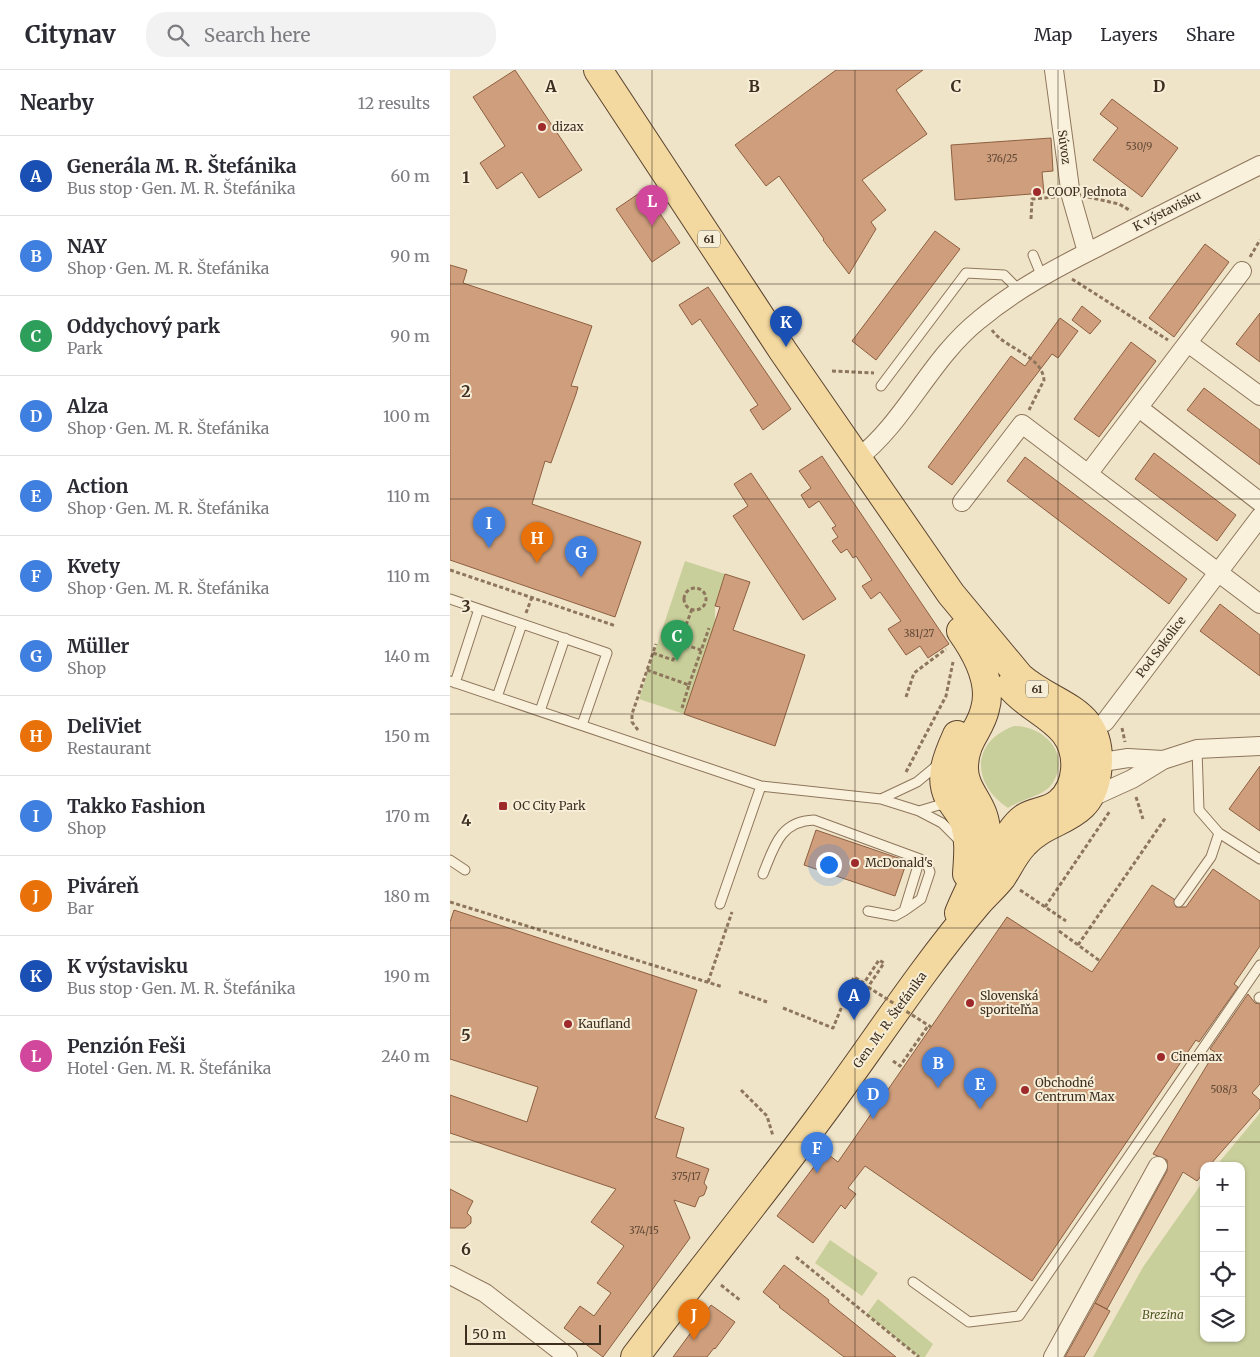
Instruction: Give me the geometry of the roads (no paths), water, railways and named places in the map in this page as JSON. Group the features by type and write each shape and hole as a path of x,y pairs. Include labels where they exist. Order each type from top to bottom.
{"main road":[{"name":"61","path":"598,70 783,351 857,458"},
{"name":"Gen. M. R. Štefánika","path":"857,458 951,594 965,635 973,693 970,711 947,756 943,778 948,794 969,810 1016,826 1033,828 1050,826"},
{"name":"Gen. M. R. Štefánika","path":"965,635 1031,687 1068,706 1085,723 1093,743 1099,805 1072,815 1034,835 1024,844 1000,879 972,901"},
{"name":"Gen. M. R. Štefánika","path":"965,635 1019,697 1054,722 1066,734 1093,743"},
{"name":"Gen. M. R. Štefánika","path":"965,635 976,652 984,675 985,709 978,726 970,737 965,753 964,768 969,810 986,845 972,901"},
{"name":"Gen. M. R. Štefánika","path":"978,726 995,715 1008,711 1022,710 1041,714"},
{"name":"61","path":"947,756 978,726"},
{"name":"Gen. M. R. Štefánika","path":"634,1357 819,1119 951,937 1016,826 1024,818 1046,811 1059,803 1070,790 1074,776 1075,760 1093,743"},
{"name":"Gen. M. R. Štefánika","path":"969,810 964,824 969,852 972,901"}],"street":[{"name":"Súvoz","path":"1054,70 1071,196 1087,252"},
{"name":"K výstavisku","path":"857,458 877,444 945,353 961,336 978,320 1019,290 1087,252 1260,165"},
{"path":"1088,474 1242,271"},
{"path":"1185,346 1260,396"},
{"path":"1139,408 1260,502"},
{"path":"962,502 1022,424 1260,604"},
{"name":"Pod Sokolice","path":"1093,743 1260,517"},
{"path":"1093,743 1128,758 1163,760"},
{"path":"1099,805 1132,779 1163,760 1197,749 1260,746"},
{"path":"1053,1357 1158,1166"},
{"path":"450,1275 485,1293 568,1357"}],"lane":[{"path":"1033,255 1042,277"},
{"path":"881,386 966,272 1004,276 1019,290"},
{"path":"450,599 607,652 582,725"},
{"path":"479,609 452,682 761,786 881,799 919,811 954,833 969,852"},
{"path":"497,697 522,624"},
{"path":"540,711 564,638"},
{"path":"1197,749 1199,810 1219,833 1260,859"},
{"path":"881,799 917,782 947,756"},
{"path":"720,904 761,786"},
{"path":"919,811 940,805 969,810"},
{"path":"763,874 781,835 793,823 802,820 814,820 920,858 927,864 930,872 921,899 895,916 868,911"},
{"path":"1179,902 1211,857 1219,833"},
{"path":"904,911 920,858"},
{"path":"450,860 465,870"},
{"path":"913,1282 969,1322 1019,1316 1260,965"}],"place":[{"name":"dizax","path":"542,127"},
{"name":"COOP Jednota","path":"1037,192"},
{"name":"Penzión Feši","path":"652,226"},
{"name":"K výstavisku","path":"786,347"},
{"name":"Takko Fashion","path":"489,548"},
{"name":"DeliViet","path":"537,563"},
{"name":"Müller","path":"581,577"},
{"name":"Oddychový park","path":"677,661"},
{"name":"OC City Park","path":"503,806"},
{"name":"McDonald's","path":"855,863"},
{"name":"Slovenská sporiteľňa","path":"970,1003"},
{"name":"Generála M. R. Štefánika","path":"854,1020"},
{"name":"Kaufland","path":"568,1024"},
{"name":"Cinemax","path":"1161,1057"},
{"name":"NAY","path":"938,1088"},
{"name":"Obchodné Centrum Max","path":"1025,1090"},
{"name":"Action","path":"980,1109"},
{"name":"Alza","path":"873,1119"},
{"name":"Kvety","path":"817,1173"},
{"name":"Piváreň","path":"694,1340"}],"park label":[{"name":"Brezina","path":"1163,1315"}]}
